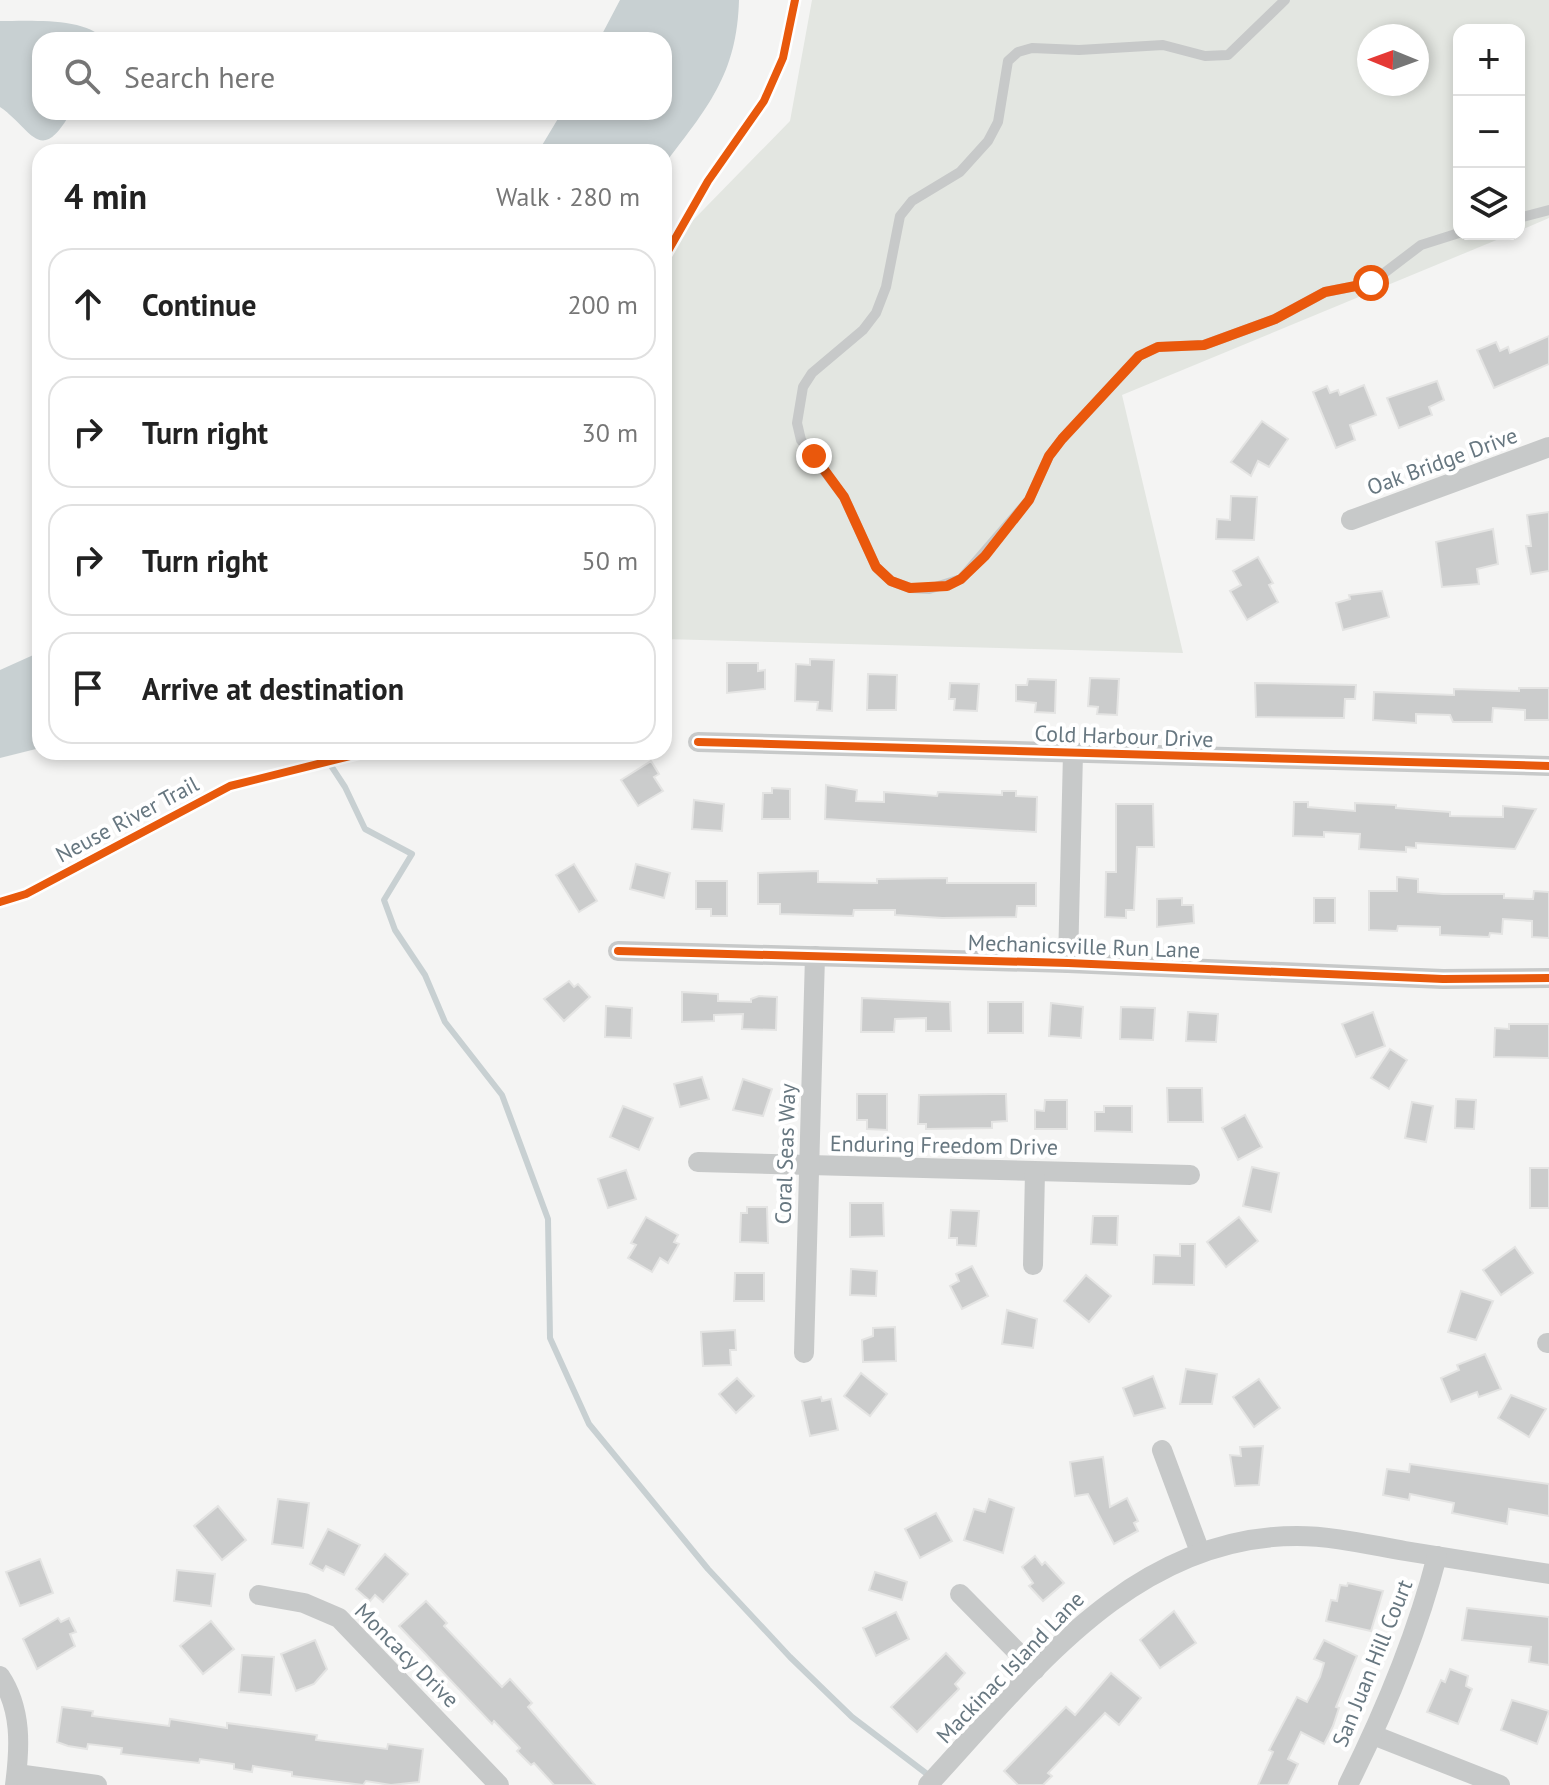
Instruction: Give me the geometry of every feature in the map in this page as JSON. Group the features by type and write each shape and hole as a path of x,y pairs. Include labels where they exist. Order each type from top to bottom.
{"street":[{"name":"Oak Bridge Drive","path":"1351,520 1549,447"},
{"name":"Cold Harbour Drive","path":"698,742 1549,766"},
{"path":"1068,963 1073,753"},
{"name":"Mechanicsville Run Lane","path":"618,951 1068,963 1443,979 1549,978"},
{"name":"Coral Seas Way","path":"804,1353 815,956"},
{"name":"Enduring Freedom Drive","path":"698,1162 1190,1175"},
{"path":"1033,1265 1035,1172"},
{"path":"1162,1450 1200,1552"},
{"name":"Mackinac Island Lane","path":"928,1785 1035,1670 1103,1605 1155,1572 1200,1552 1265,1538 1298,1536 1549,1574"},
{"name":"San Juan Hill Court","path":"1348,1785 1373,1735 1430,1585 1437,1556"},
{"path":"960,1594 1035,1670"},
{"name":"Moncacy Drive","path":"259,1595 304,1603 339,1618 490,1782"},
{"path":"0,1676 16,1712 19,1734 16,1779 97,1785"},
{"path":"1373,1735 1500,1785"}],"lane":[{"path":"1285,0 1228,55 1205,56 1163,45 1079,50 1032,48 1018,52 1008,61 998,122 988,141 960,172 912,201 900,216 886,287 876,313 863,330 812,373 803,387 797,423 801,440 844,497 876,567 891,581 910,588 929,589 961,579 1029,500 1049,456 1062,439 1139,356 1158,347 1204,345 1275,319 1325,292 1371,283 1421,245 1453,235"},
{"path":"1525,216 1549,210"}],"shaded area":[{"path":"620,0 739,0 737,26 726,70 706,108 672,155 672,144 543,144 557,120 672,120 672,32 603,32"},
{"path":"812,0 1549,0 1549,218 1525,228 1525,24 1453,24 1453,240 1497,240 1122,395 1183,653 672,639 672,242 790,121"},
{"path":"0,21 71,24 94,32 32,32 32,120 66,120 51,138 36,138 0,107"},
{"path":"32,656 32,750 0,758 0,670"}],"building":[{"path":"1549,336 1549,364 1494,388 1477,350 1496,342 1500,351 1508,347 1510,353"},
{"path":"1437,381 1444,400 1429,407 1432,415 1399,428 1387,398"},
{"path":"1364,385 1376,415 1350,425 1355,440 1336,448 1313,392 1327,386 1330,393 1338,390 1340,395"},
{"path":"1262,421 1288,439 1269,467 1258,461 1251,476 1231,462"},
{"path":"1231,496 1257,497 1254,540 1216,539 1217,519 1230,520"},
{"path":"1549,512 1549,571 1531,574 1526,546 1531,546 1527,515"},
{"path":"1493,529 1498,564 1477,569 1479,584 1442,587 1436,542"},
{"path":"1258,557 1273,583 1269,585 1278,602 1247,620 1230,591 1241,585 1233,571"},
{"path":"1382,591 1389,617 1343,630 1336,603 1350,599 1349,595"},
{"path":"810,659 834,660 832,711 817,710 818,702 795,701 796,664 810,665"},
{"path":"727,663 758,663 758,671 765,670 765,689 727,693"},
{"path":"868,674 897,675 896,710 867,710"},
{"path":"1090,678 1119,679 1117,715 1097,714 1098,707 1088,706"},
{"path":"1028,679 1056,680 1055,713 1035,712 1036,703 1016,701 1016,685 1027,685"},
{"path":"950,683 979,684 977,711 954,710 955,699 949,699"},
{"path":"1255,683 1356,685 1355,699 1345,699 1344,718 1256,717"},
{"path":"1519,688 1549,688 1549,720 1525,720 1525,710 1493,708 1492,722 1453,722 1450,715 1416,714 1416,723 1373,720 1374,692 1454,695 1454,689 1519,691"},
{"path":"651,761 659,774 654,777 663,791 638,806 621,780"},
{"path":"826,785 857,790 856,801 884,802 884,792 937,796 938,792 1002,795 1002,791 1016,791 1016,796 1037,797 1036,832 825,819"},
{"path":"772,788 790,789 790,819 762,819 763,793 772,793"},
{"path":"694,800 724,804 722,831 692,829"},
{"path":"1294,802 1308,802 1308,807 1355,811 1355,803 1396,805 1396,808 1450,812 1450,816 1503,817 1503,806 1536,809 1515,849 1416,843 1416,848 1406,847 1406,852 1359,849 1360,834 1324,832 1324,837 1293,836"},
{"path":"1116,804 1153,804 1154,847 1137,847 1134,910 1126,910 1126,918 1105,917 1106,872 1116,872"},
{"path":"574,864 597,901 579,912 556,875"},
{"path":"636,864 670,873 664,898 630,889"},
{"path":"818,871 818,882 877,883 877,879 947,878 947,883 1036,883 1036,906 1017,906 1016,917 942,918 895,915 895,910 854,910 853,916 780,914 780,904 758,904 758,873"},
{"path":"1397,877 1418,879 1418,892 1504,894 1504,898 1533,899 1534,891 1549,892 1549,938 1532,937 1532,921 1503,919 1502,934 1490,933 1489,937 1440,935 1440,927 1398,926 1397,931 1369,930 1369,891 1397,891"},
{"path":"696,881 727,881 727,916 711,916 711,909 696,909"},
{"path":"1182,898 1182,905 1193,905 1194,923 1157,927 1157,899"},
{"path":"1314,898 1335,898 1335,923 1314,923"},
{"path":"569,981 574,987 578,984 590,997 564,1021 544,999"},
{"path":"682,992 718,994 718,1001 751,1002 759,996 777,997 776,1030 742,1029 743,1014 714,1015 714,1021 682,1022"},
{"path":"862,998 950,1002 951,1031 926,1031 926,1018 895,1019 894,1032 861,1032"},
{"path":"988,1002 1023,1002 1023,1033 988,1033"},
{"path":"1051,1003 1083,1007 1081,1038 1049,1036"},
{"path":"606,1006 632,1008 631,1038 605,1037"},
{"path":"1121,1007 1155,1008 1153,1040 1120,1039"},
{"path":"1188,1012 1218,1014 1216,1042 1186,1041"},
{"path":"1373,1012 1385,1046 1356,1057 1342,1024"},
{"path":"1509,1024 1549,1024 1549,1058 1494,1057 1495,1028 1509,1029"},
{"path":"1390,1049 1407,1060 1389,1089 1371,1078"},
{"path":"702,1077 709,1099 680,1107 674,1084"},
{"path":"743,1079 772,1089 763,1116 733,1110"},
{"path":"1167,1088 1202,1088 1203,1122 1168,1122"},
{"path":"857,1094 887,1094 887,1130 867,1129 867,1120 857,1120"},
{"path":"1006,1094 1007,1121 992,1122 992,1128 926,1129 926,1124 918,1124 919,1095"},
{"path":"1456,1099 1476,1100 1474,1129 1455,1128"},
{"path":"1045,1100 1067,1100 1067,1129 1035,1129 1035,1110 1044,1111"},
{"path":"1412,1102 1433,1106 1426,1142 1405,1138"},
{"path":"623,1106 653,1118 639,1150 610,1137"},
{"path":"1104,1106 1132,1106 1132,1132 1095,1131 1095,1112 1104,1112"},
{"path":"1245,1115 1262,1147 1238,1160 1222,1128"},
{"path":"1252,1167 1279,1173 1271,1212 1243,1206"},
{"path":"1530,1168 1549,1168 1549,1208 1530,1208"},
{"path":"626,1170 636,1199 608,1208 598,1179"},
{"path":"850,1203 883,1203 884,1236 850,1237"},
{"path":"747,1207 767,1207 768,1243 740,1242 741,1213 747,1213"},
{"path":"951,1210 979,1211 976,1246 957,1245 957,1238 949,1238"},
{"path":"1093,1216 1118,1216 1117,1245 1091,1244"},
{"path":"646,1217 678,1235 674,1242 679,1244 668,1263 660,1258 652,1272 628,1258 636,1245 631,1243"},
{"path":"1239,1217 1258,1241 1226,1267 1207,1242"},
{"path":"1180,1244 1195,1244 1194,1285 1153,1284 1154,1255 1180,1256"},
{"path":"1515,1247 1533,1273 1501,1295 1483,1270"},
{"path":"972,1266 988,1296 962,1309 950,1286 959,1281 956,1274"},
{"path":"851,1269 877,1271 876,1296 850,1295"},
{"path":"735,1273 764,1273 764,1301 734,1301"},
{"path":"1086,1275 1111,1296 1089,1322 1064,1301"},
{"path":"1461,1291 1493,1301 1476,1340 1448,1332"},
{"path":"1007,1310 1037,1319 1033,1348 1002,1344"},
{"path":"895,1327 896,1361 863,1362 862,1340 873,1336 873,1328"},
{"path":"735,1330 736,1350 730,1350 731,1365 703,1366 701,1332"},
{"path":"1485,1354 1501,1389 1479,1397 1477,1392 1451,1402 1441,1378 1459,1370 1457,1365"},
{"path":"1186,1369 1217,1374 1212,1404 1180,1404"},
{"path":"861,1373 887,1394 870,1416 844,1396"},
{"path":"1153,1376 1165,1408 1134,1416 1123,1388"},
{"path":"737,1378 754,1396 736,1413 719,1394"},
{"path":"1259,1379 1280,1408 1254,1427 1233,1397"},
{"path":"1511,1395 1546,1409 1529,1437 1498,1418"},
{"path":"821,1397 822,1401 831,1399 838,1430 810,1436 802,1401"},
{"path":"1263,1446 1259,1485 1235,1486 1230,1455 1241,1456 1240,1447"},
{"path":"1103,1457 1110,1507 1127,1498 1138,1521 1134,1523 1138,1531 1114,1544 1088,1494 1075,1496 1070,1462"},
{"path":"1410,1464 1549,1484 1549,1516 1509,1509 1507,1524 1452,1513 1454,1503 1410,1494 1409,1500 1383,1495 1387,1469 1409,1472"},
{"path":"278,1499 309,1503 303,1548 272,1544"},
{"path":"989,1499 1014,1508 1003,1553 964,1540 974,1509 985,1512"},
{"path":"218,1506 246,1540 222,1560 194,1526"},
{"path":"936,1513 952,1541 920,1558 905,1529"},
{"path":"328,1529 360,1545 344,1575 326,1566 323,1571 310,1564"},
{"path":"385,1554 408,1574 383,1602 375,1595 370,1601 356,1589"},
{"path":"1035,1556 1042,1565 1045,1562 1064,1583 1043,1601 1029,1586 1033,1583 1022,1567"},
{"path":"40,1559 53,1593 20,1606 6,1572"},
{"path":"177,1570 215,1574 211,1606 174,1601"},
{"path":"875,1572 907,1582 902,1600 869,1590"},
{"path":"1348,1583 1383,1591 1371,1631 1326,1621 1331,1600 1337,1601 1340,1585 1347,1586"},
{"path":"426,1601 447,1623 444,1626 502,1687 510,1679 532,1703 528,1707 595,1785 554,1785 534,1763 531,1765 517,1751 520,1748 494,1721 492,1724 399,1626"},
{"path":"1467,1608 1549,1617 1549,1665 1529,1662 1531,1647 1462,1640"},
{"path":"1174,1611 1196,1643 1160,1668 1140,1640"},
{"path":"896,1612 909,1639 876,1656 863,1628"},
{"path":"58,1618 61,1622 69,1618 76,1632 70,1634 75,1646 37,1669 23,1639"},
{"path":"211,1621 234,1649 203,1674 180,1646"},
{"path":"315,1640 327,1669 314,1684 296,1691 281,1654"},
{"path":"1324,1640 1357,1656 1336,1707 1339,1708 1333,1726 1324,1744 1301,1732 1288,1759 1298,1764 1288,1785 1258,1785 1273,1752 1269,1750 1297,1697 1307,1702 1320,1677 1324,1663 1314,1659"},
{"path":"946,1653 965,1673 955,1684 959,1689 917,1732 891,1707"},
{"path":"242,1655 274,1657 271,1695 239,1692"},
{"path":"1450,1669 1468,1676 1466,1686 1472,1689 1458,1724 1427,1712 1441,1680 1445,1682"},
{"path":"1111,1673 1141,1698 1119,1725 1105,1713 1048,1773 1052,1776 1043,1785 1018,1785 1004,1771 1066,1707 1075,1715"},
{"path":"1512,1700 1549,1711 1537,1744 1501,1730"},
{"path":"62,1707 93,1711 92,1716 169,1726 170,1719 227,1728 227,1723 317,1735 316,1740 387,1749 388,1744 423,1749 419,1782 391,1785 366,1781 363,1785 292,1776 292,1772 253,1766 252,1772 234,1769 234,1764 200,1759 199,1763 121,1754 122,1748 88,1744 87,1749 68,1746 57,1742"}],"waterway":[{"path":"327,760 345,787 365,829 412,854 384,900 395,930 425,975 445,1022 502,1095 548,1219 550,1338 589,1424 708,1569 790,1657 852,1717 931,1777"}],"cycle path":[{"path":"672,244 708,181 764,101 783,58 795,0"},
{"path":"698,742 1549,766"},
{"name":"Neuse River Trail","path":"0,902 26,894 230,786 334,760"},
{"path":"618,951 1068,963 1443,979 1549,978"}],"route":[{"path":"814,456 844,497 876,567 891,581 910,588 947,586 961,579 985,556 1029,500 1049,456 1062,439 1139,356 1158,347 1204,345 1275,319 1325,292 1371,283"}]}
